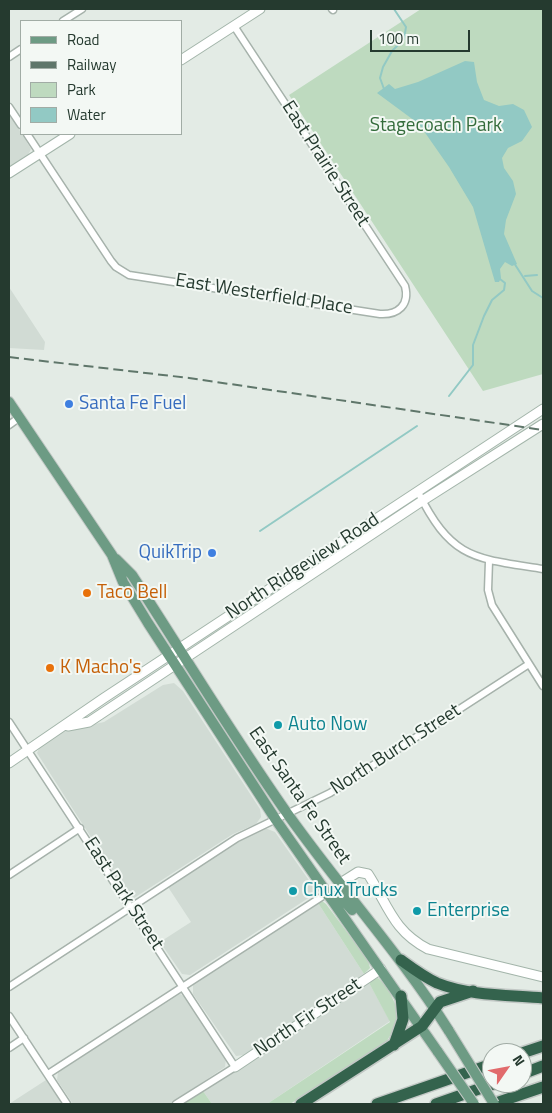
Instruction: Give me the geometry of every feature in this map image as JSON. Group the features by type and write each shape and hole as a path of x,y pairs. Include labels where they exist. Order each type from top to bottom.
{"highway":[{"path":"401,960 437,983 473,991 543,998"},
{"path":"301,1104 422,1026 434,1008 446,999 473,991"},
{"path":"394,1045 403,1019 401,996"},
{"path":"377,1104 482,1067"},
{"path":"494,1104 543,1087"},
{"path":"436,1104 482,1088"}],"main road":[{"path":"182,59 260,9"},
{"path":"9,173 68,135"},
{"name":"East Santa Fe Street","path":"9,402 112,555 132,575 288,814 339,884 401,960 449,1031 494,1104"},
{"name":"North Ridgeview Road","path":"9,763 104,698 543,408"},
{"name":"North Ridgeview Road","path":"64,727 89,722 422,501 543,424"},
{"name":"East Santa Fe Street","path":"112,555 123,582 276,820 326,894 422,1026 474,1104"},
{"path":"302,857 313,864 330,882 339,884 358,872 368,874 398,927 412,940 428,949 543,977"},
{"path":"326,894 344,901 352,911 366,918"},
{"name":"North Fir Street","path":"235,1067 380,969"}],"street":[{"path":"65,20 82,9"},
{"name":"East Prairie Street","path":"234,26 405,286 407,294 405,304"},
{"path":"9,57 20,50"},
{"path":"9,106 20,123"},
{"path":"28,135 40,153"},
{"name":"East Westerfield Place","path":"40,153 111,261 121,271 132,276 380,314 391,314 399,311 405,304"},
{"path":"9,425 20,418"},
{"path":"418,492 446,537 466,553 489,560 543,569"},
{"path":"489,560 488,590 492,605 543,686"},
{"name":"North Burch Street","path":"9,987 237,838 330,793 529,664"},
{"name":"East Park Street","path":"9,722 235,1067"},
{"path":"9,875 80,828"},
{"path":"48,1074 326,894"},
{"path":"9,1016 67,1104"},
{"path":"9,1048 24,1038"},
{"path":"176,1104 235,1067"}],"shaded area":[{"path":"9,113 20,131 20,135 22,135 31,149 28,155 9,168"},
{"path":"9,287 45,342 44,350 9,348"},
{"path":"174,683 183,691 260,809 261,817 256,824 233,834 134,898 128,895 37,753 40,746 63,731 104,722 163,685"},
{"path":"265,828 275,832 313,886 313,895 190,975 182,974 160,942 191,922 168,887 231,846"},
{"path":"318,903 364,974 244,1055 236,1056 193,994 193,984"},
{"path":"368,981 390,1021 267,1104 212,1104 203,1091"},
{"path":"180,994 186,997 226,1059 225,1067 170,1104 73,1104 57,1080 58,1072"},
{"path":"46,1080 63,1104 9,1104"}],"green space":[{"name":"Stagecoach Park","path":"421,9 543,9 543,374 483,391 289,95"},
{"path":"322,901 368,960 370,968 364,974 318,903"},
{"path":"378,978 387,986 396,1006 398,1021 387,1041 290,1104 267,1104 390,1022 368,981"},
{"path":"203,1091 212,1104 182,1104"}],"water":[{"path":"465,61 474,62 477,82 484,100 499,106 513,104 524,110 532,127 522,141 508,148 502,158 504,168 513,181 516,194 506,220 504,234 517,264 512,266 505,262 500,269 501,278 499,282 495,282 473,207 449,167 419,124 377,93 389,84 395,89 418,82"}],"waterway":[{"path":"384,89 380,78 383,67 392,51 404,39 406,27 394,9"},
{"path":"514,263 532,291 543,298"},
{"path":"525,276 537,275"},
{"path":"449,396 473,365 473,345 484,316 492,300 504,290 505,283 500,279"},
{"path":"260,531 417,426"}],"railway":[{"path":"9,357 189,378 543,430"}],"place":[{"name":"Santa Fe Fuel","path":"69,404"},
{"name":"QuikTrip","path":"212,553"},
{"name":"Taco Bell","path":"87,593"},
{"name":"K Macho's","path":"50,668"},
{"name":"Auto Now","path":"278,725"},
{"name":"Chux Trucks","path":"293,891"},
{"name":"Enterprise","path":"417,911"}]}
